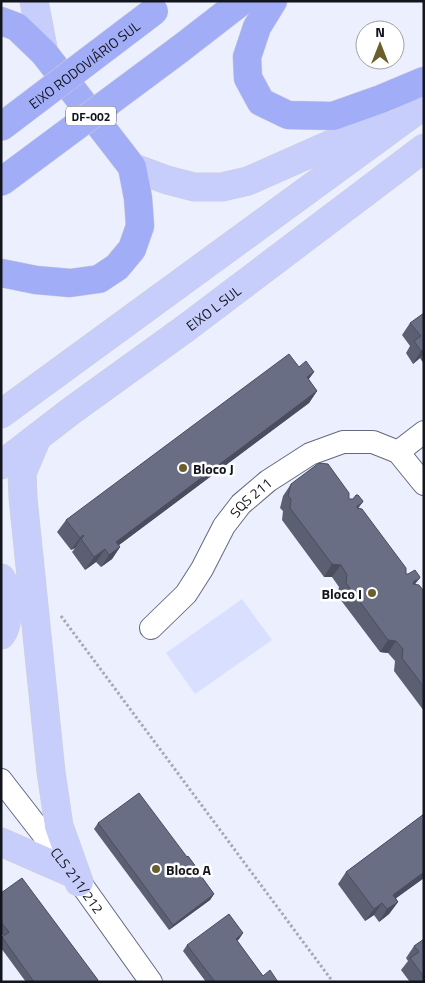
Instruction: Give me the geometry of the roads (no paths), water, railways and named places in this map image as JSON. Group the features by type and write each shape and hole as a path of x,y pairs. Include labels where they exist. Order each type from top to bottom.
{"highway":[{"name":"DF-002","path":"1,182 242,1"},
{"path":"273,1 257,28 247,57 248,78 261,102 288,115 333,116 424,81"},
{"name":"EIXO RODOVIÁRIO SUL","path":"1,127 160,6"},
{"path":"1,20 17,27 44,52 132,167 138,198 140,226 132,249 117,267 99,279 70,283 36,280 1,273"}],"main road":[{"path":"34,1 44,52"},
{"path":"132,167 167,180 194,187 222,187 248,181 424,104"},
{"path":"1,414 424,104"},
{"name":"EIXO L SUL","path":"1,465 424,148"},
{"path":"38,437 22,473 23,498 51,772 60,826 76,878"},
{"path":"1,578 6,586 8,610 4,631 1,635"},
{"path":"1,842 76,878"}],"street":[{"path":"398,452 424,432"},
{"name":"SQS 211","path":"152,628 186,594 202,569 224,526 241,504 268,481 310,454 343,442 373,442 398,452 424,484"},
{"name":"CLS 211/212","path":"1,780 76,878 151,982"}],"place":[{"name":"Bloco J","path":"183,468"},
{"name":"Bloco I","path":"372,593"},
{"name":"Bloco A","path":"156,869"}]}
